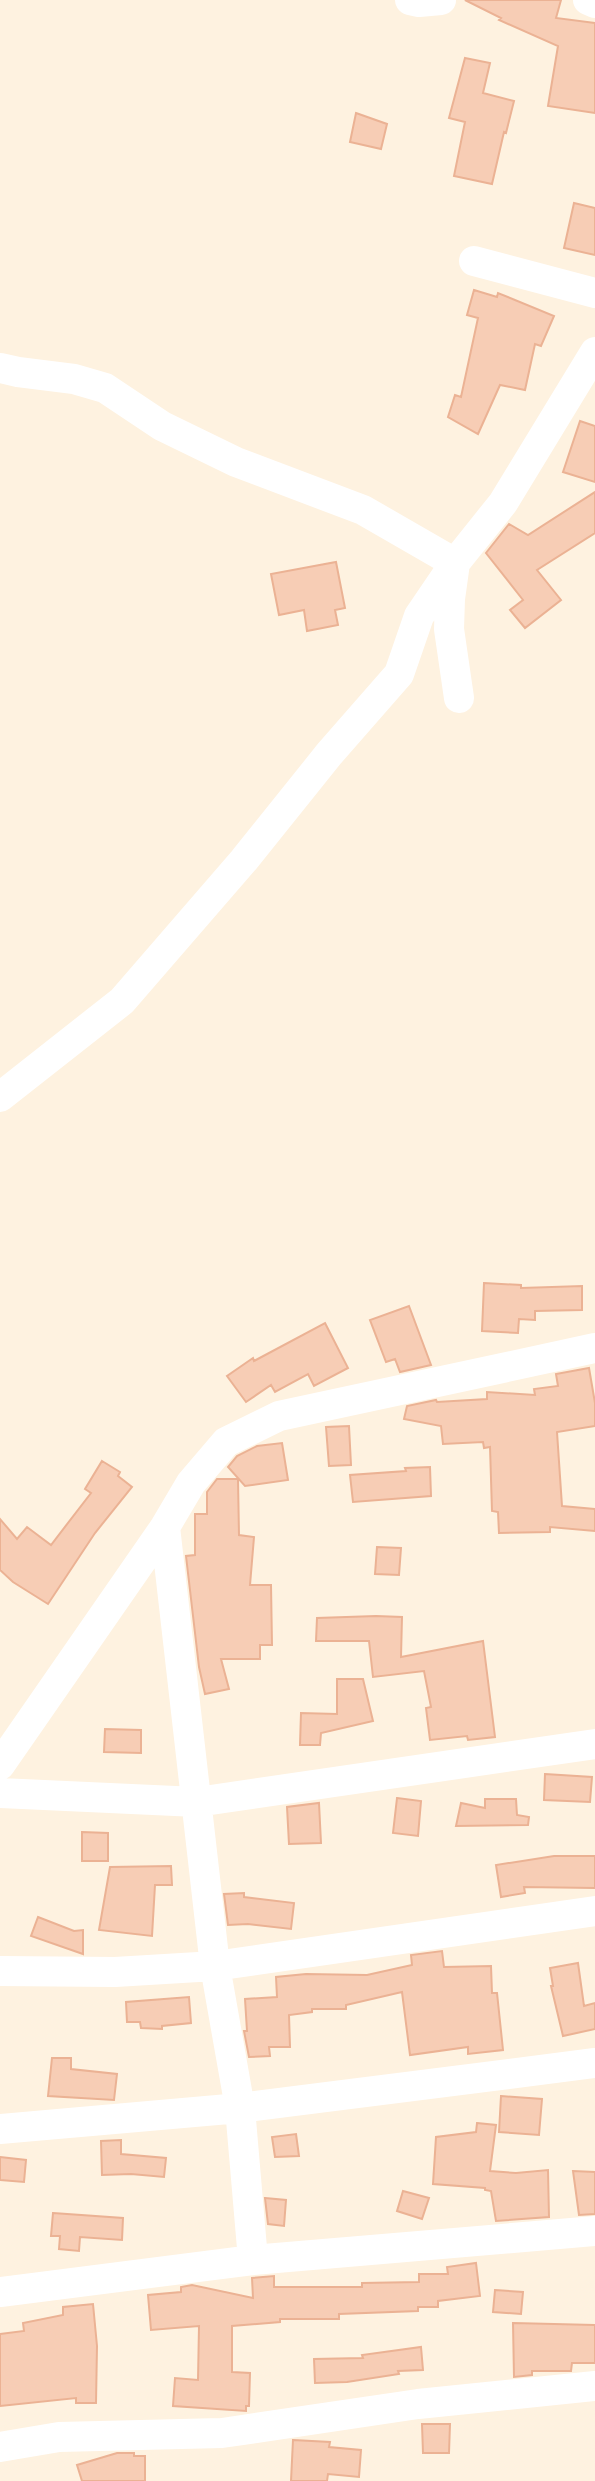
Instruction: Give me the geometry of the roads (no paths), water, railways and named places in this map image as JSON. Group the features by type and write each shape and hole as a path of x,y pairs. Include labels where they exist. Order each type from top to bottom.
{"street":[{"path":"410,0 441,0"},
{"path":"588,0 595,3"},
{"path":"474,261 595,293"},
{"path":"0,1097 122,1001 399,674 419,616 455,564 503,503 595,352"},
{"path":"0,368 74,379 105,388 162,426 236,462 363,510 455,564"},
{"path":"455,564 449,629 459,698"},
{"path":"0,1765 165,1527 191,1483 226,1442 279,1416 595,1348"},
{"path":"165,1527 215,1966 240,2108 253,2260"},
{"path":"0,1793 197,1802 595,1744"},
{"path":"0,1971 115,1972 215,1966 595,1911"},
{"path":"0,2129 240,2108 595,2063"},
{"path":"0,2292 253,2260 595,2231"},
{"path":"0,2447 59,2437 222,2433 418,2404 595,2386"}]}
